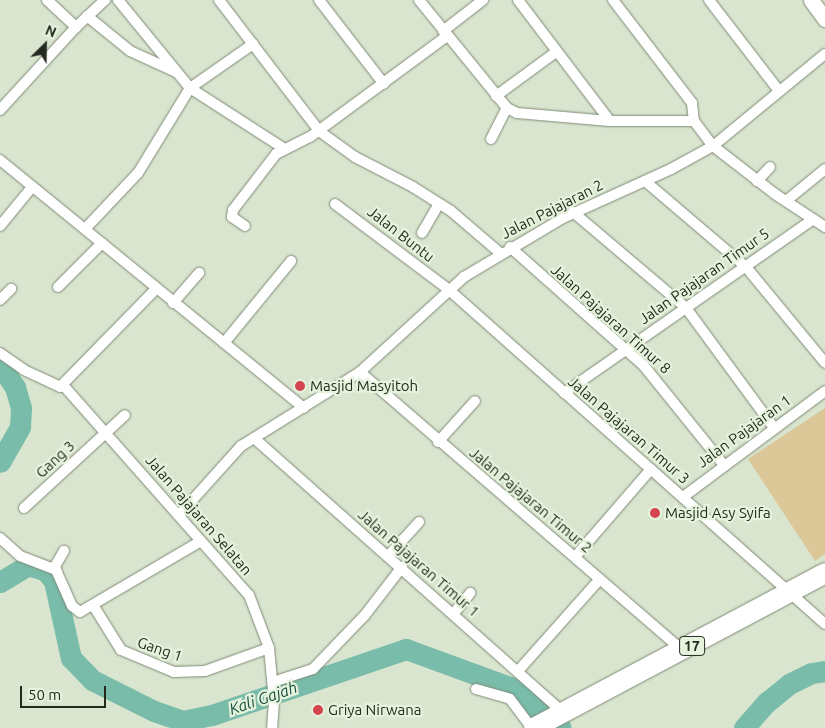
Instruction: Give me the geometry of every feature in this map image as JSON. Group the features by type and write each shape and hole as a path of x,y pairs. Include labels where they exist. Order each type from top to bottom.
{"highway":[{"name":"17","path":"535,727 560,712 683,651 825,574"}],"street":[{"path":"47,0 76,26"},
{"path":"0,110 76,26 105,0"},
{"path":"118,0 190,88 283,148"},
{"path":"219,0 319,130 355,158 439,204 500,253"},
{"path":"319,0 384,84"},
{"path":"420,0 496,96 507,108 515,112 610,121 694,121"},
{"path":"245,226 232,218 236,205 265,165 283,148 319,130 384,84 483,0"},
{"path":"518,0 610,121"},
{"path":"612,0 692,103 694,121 713,146 757,181 825,227"},
{"path":"710,0 779,91"},
{"path":"811,0 825,19"},
{"path":"87,16 130,51 177,73"},
{"path":"85,229 138,173 190,88 252,44"},
{"path":"496,96 556,52"},
{"name":"Jalan Pajajaran 2","path":"179,515 228,457 254,438 360,372 448,289 500,253 573,212 645,181 713,146 825,54"},
{"path":"491,139 507,108"},
{"path":"0,160 304,408"},
{"path":"757,181 770,167"},
{"path":"786,201 825,169"},
{"path":"645,181 746,267 825,363"},
{"path":"0,226 32,187"},
{"name":"Jalan Buntu","path":"335,204 448,289"},
{"path":"422,232 439,204"},
{"path":"573,212 686,308 774,428"},
{"name":"Jalan Pajajaran Timur 5","path":"564,392 813,219"},
{"path":"58,287 102,243"},
{"name":"Jalan Pajajaran Timur 8","path":"510,247 624,349 662,386 724,466"},
{"path":"224,343 291,261"},
{"path":"173,303 198,273"},
{"path":"0,300 11,289"},
{"path":"0,353 49,384 56,387 63,385 156,289"},
{"name":"Jalan Pajajaran Timur 3","path":"448,289 825,624"},
{"name":"Jalan Pajajaran Timur 2","path":"360,372 438,442 683,651"},
{"name":"Jalan Pajajaran Selatan","path":"63,385 248,595 269,648 274,701 272,728"},
{"name":"Jalan Pajajaran 1","path":"683,497 825,391"},
{"path":"438,442 474,401"},
{"name":"Gang 3","path":"24,508 125,415"},
{"name":"Jalan Pajajaran Timur 1","path":"254,438 454,613 560,712"},
{"path":"575,558 651,469"},
{"path":"388,556 419,522"},
{"path":"0,538 20,556 54,568 75,610 80,612 202,541"},
{"path":"54,568 64,550"},
{"path":"273,684 313,669 365,615 402,567"},
{"path":"518,671 600,579"},
{"path":"454,613 470,593"},
{"name":"Gang 1","path":"93,605 121,650 174,672 205,671 269,648"},
{"path":"476,689 510,699 535,727"}],"shaded area":[{"path":"825,408 825,554 815,561 748,459"}],"waterway":[{"name":"Kali Gajah","path":"0,365 15,387 21,408 20,427 0,462"},
{"name":"Kali Gajah","path":"0,582 28,565 46,571 54,581 71,658 92,680 154,711 183,721 212,715 406,649 510,687 561,728"},
{"name":"Kali Gajah","path":"744,728 767,702 789,684 812,673 825,671"}],"place":[{"name":"Masjid Masyitoh","path":"300,386"},
{"name":"Masjid Asy Syifa","path":"655,513"},
{"name":"Griya Nirwana","path":"318,710"}]}
